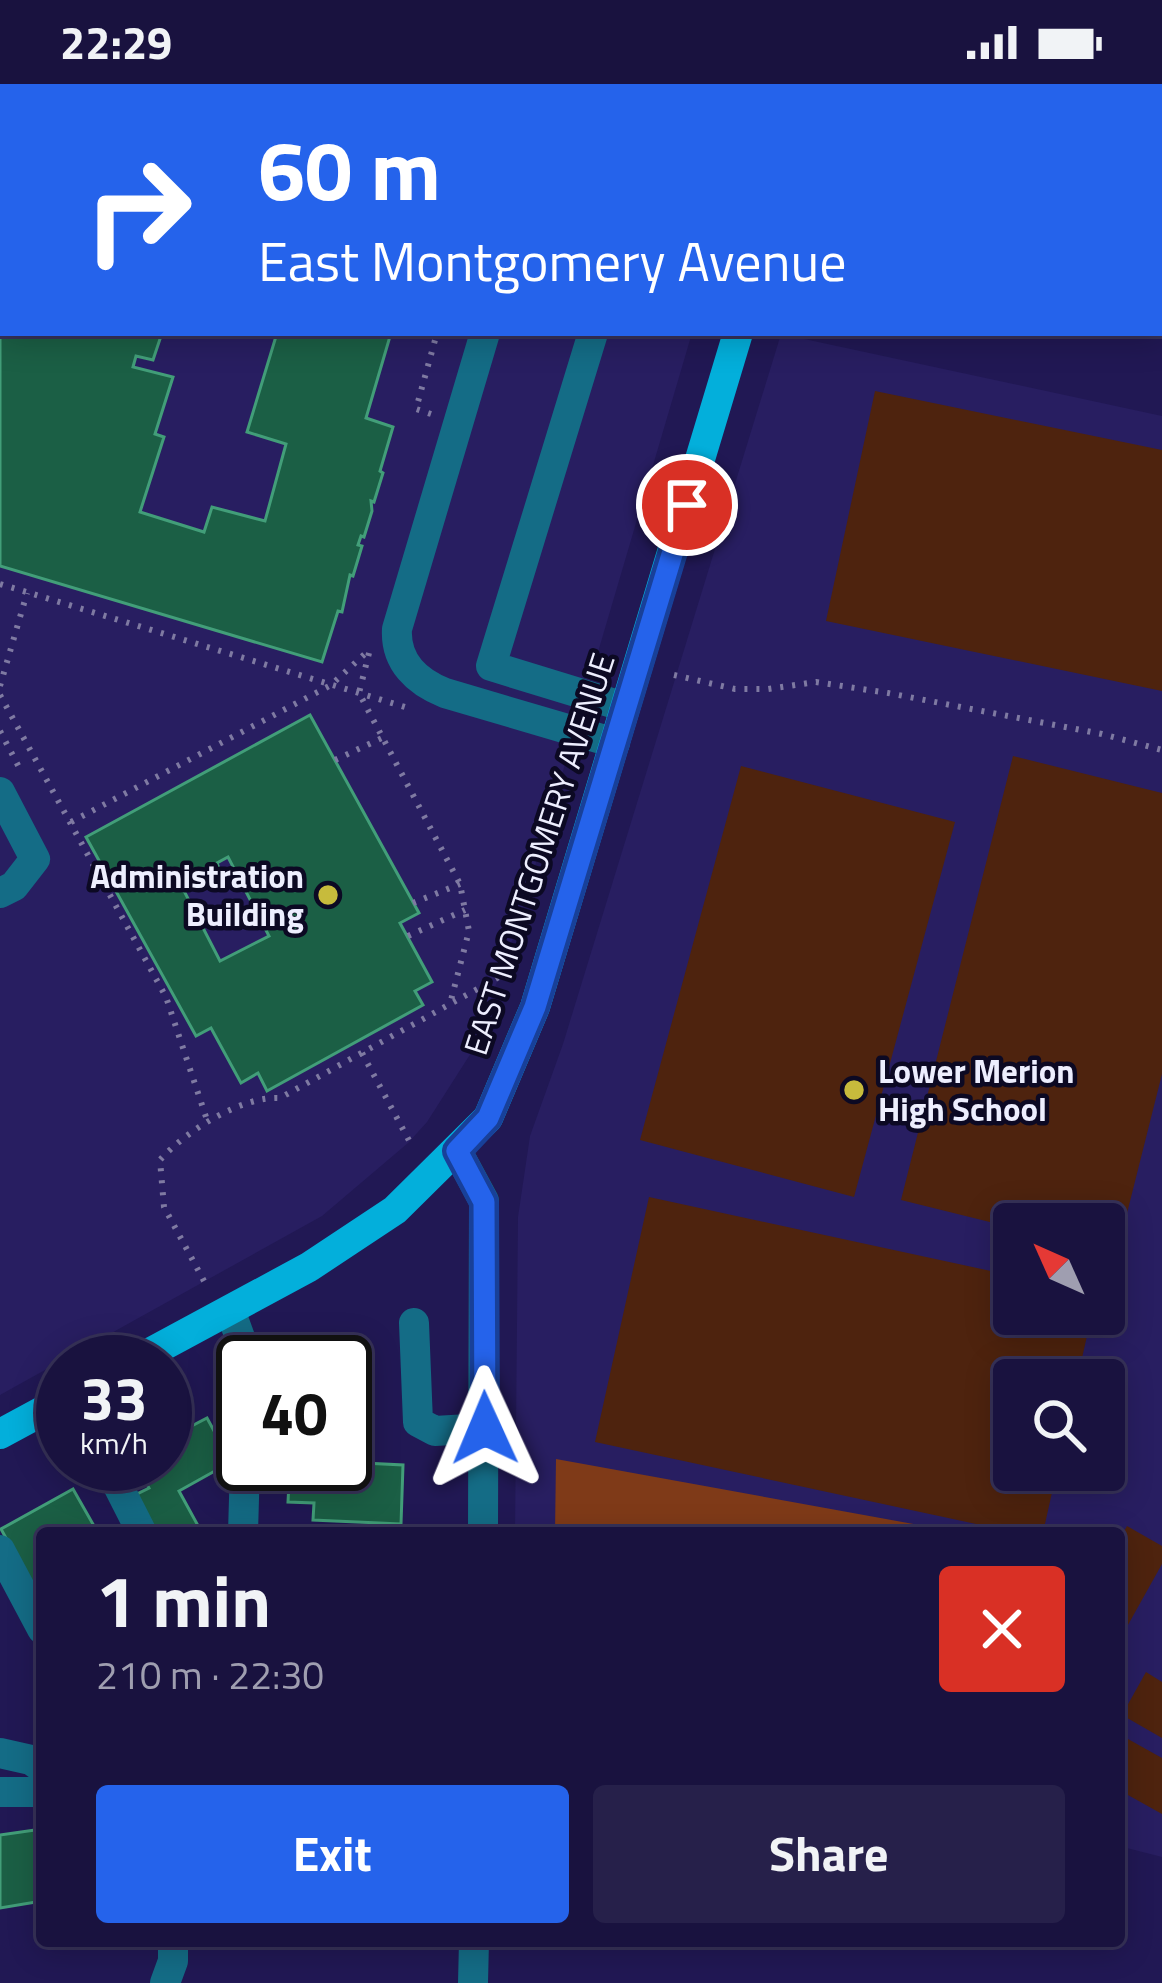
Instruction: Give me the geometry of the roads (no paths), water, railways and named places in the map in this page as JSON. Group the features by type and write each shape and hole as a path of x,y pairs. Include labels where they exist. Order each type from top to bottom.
{"main road":[{"name":"EAST MONTGOMERY AVENUE","path":"184,1335 309,1267 395,1210 488,1118 535,1007 737,336"},
{"path":"0,1434 36,1415"}],"street":[{"path":"483,336 396,643 402,660 429,687 615,743"},
{"path":"592,336 491,666 626,707"},
{"path":"0,792 34,859 14,886 0,893"},
{"path":"457,1151 484,1202 483,1527"},
{"path":"230,1310 239,1335"},
{"path":"414,1324 418,1422 435,1431 485,1428"},
{"path":"121,1491 139,1527"},
{"path":"243,1527 244,1491"},
{"path":"0,1550 36,1618"},
{"path":"0,1753 36,1764"},
{"path":"0,1792 36,1792"},
{"path":"165,1983 173,1947"},
{"path":"473,1983 474,1947"}],"place":[{"name":"Administration Building","path":"328,895"},
{"name":"Lower Merion High School","path":"854,1090"}]}
